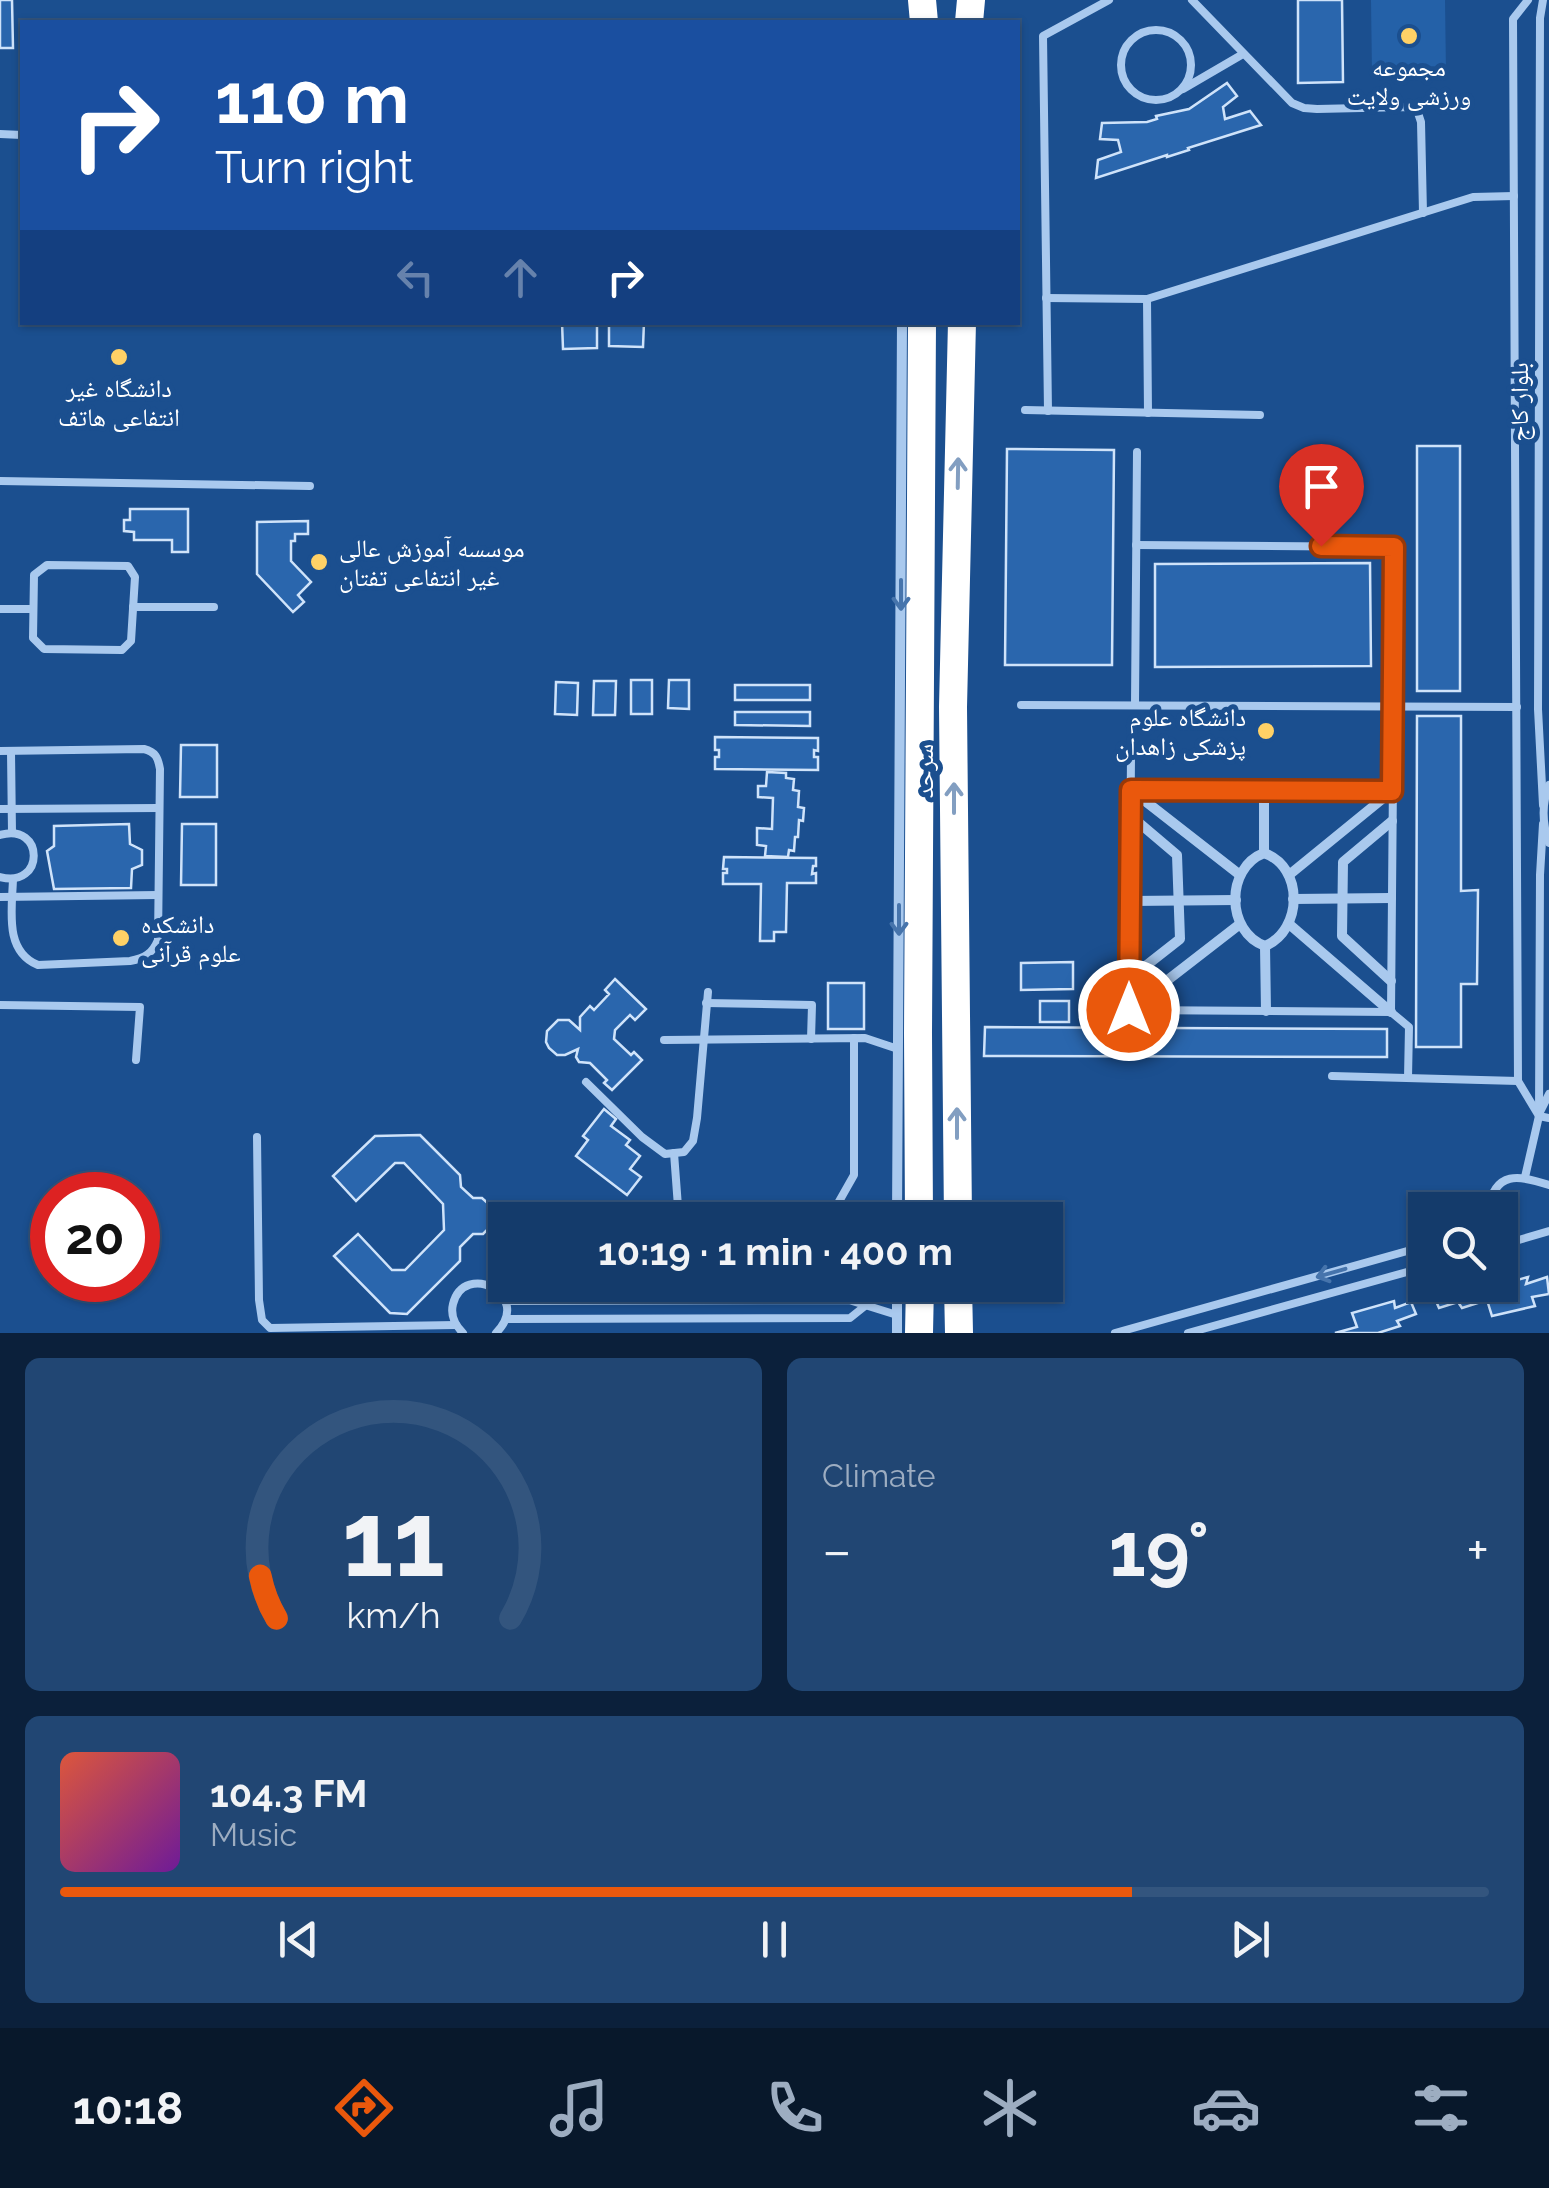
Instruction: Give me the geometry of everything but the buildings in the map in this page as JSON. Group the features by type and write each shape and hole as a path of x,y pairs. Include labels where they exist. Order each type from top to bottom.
{"highway":[{"name":"سرحد","path":"920,1202 922,325"},
{"name":"سرحد","path":"958,1202 954,706 962,325"},
{"path":"958,1302 958,1333"}],"street":[{"path":"898,1202 902,325"},
{"path":"1131,790 1240,876"},
{"path":"1264,790 1264,853"},
{"path":"1289,875 1392,791"},
{"path":"1130,979 1180,939 1177,855 1131,816"},
{"path":"1391,981 1342,936 1342,898 1343,862 1392,822"},
{"path":"1264,853 1284,865 1293,899 1285,934 1265,946 1245,934 1236,900 1244,866 1264,853"},
{"path":"1293,899 1391,898"},
{"path":"1130,901 1236,900"},
{"path":"1129,1010 1240,924"},
{"path":"1290,924 1391,1012"},
{"path":"1265,946 1266,1011"},
{"path":"897,1333 908,1324"}],"lane":[{"path":"1048,411 1043,36 1109,0"},
{"path":"1192,0 1292,103 1304,108 1414,110 1421,122 1423,212"},
{"path":"1528,0 1513,19 1518,1081 1538,1116 1549,1118"},
{"name":"بلوار کاج","path":"1543,0 1538,646 1543,805"},
{"path":"1180,91 1192,67 1182,41 1158,29 1132,38 1120,63 1121,72 1129,88 1154,100 1172,96 1243,54"},
{"path":"1046,298 1147,298 1473,197 1514,196"},
{"path":"1147,298 1148,413"},
{"path":"1025,410 1260,415"},
{"path":"1135,705 1137,452"},
{"path":"0,481 310,486"},
{"path":"1136,546 1394,547 1391,1012"},
{"path":"47,565 128,566 135,577 133,606 131,641 122,650 44,648 33,638 34,575 47,565"},
{"path":"133,606 214,607"},
{"path":"0,610 33,609"},
{"path":"1538,646 1549,648"},
{"path":"1021,705 1517,707"},
{"path":"0,752 144,749 158,758 158,940 154,950 144,958 38,966 26,960 18,950 13,932 13,879"},
{"path":"11,752 12,832"},
{"path":"1131,756 1129,1010 1391,1012 1409,1027 1408,1078"},
{"path":"1525,1177 1538,1116 1540,875 1543,805 1549,785"},
{"path":"1131,790 1392,791"},
{"path":"0,809 159,808"},
{"path":"1543,824 1549,844"},
{"path":"0,834 20,834 31,844 34,859 27,873 13,879 0,876"},
{"path":"0,897 158,895"},
{"path":"586,1082 642,1138 665,1154 684,1152 693,1141 698,1118 708,992"},
{"path":"706,1003 812,1004 810,1038"},
{"path":"0,1005 140,1007 136,1060"},
{"path":"839,1202 854,1175 854,1038"},
{"path":"664,1040 865,1038 898,1050"},
{"path":"1518,1064 1539,1066"},
{"path":"1332,1076 1518,1081"},
{"path":"1538,1116 1549,1094"},
{"path":"257,1137 259,1300 262,1320 270,1328 456,1325"},
{"path":"674,1153 678,1202"},
{"path":"1497,1192 1502,1183 1516,1176 1549,1185"},
{"path":"1518,1240 1549,1230"},
{"path":"1115,1333 1408,1251"},
{"path":"1376,1260 1381,1279"},
{"path":"1188,1333 1408,1271"},
{"path":"463,1333 452,1317 454,1299 467,1286 488,1285"},
{"path":"496,1333 506,1319 506,1302"},
{"path":"854,1302 908,1324"},
{"path":"506,1319 850,1318 865,1306"}],"shaded area":[{"name":"مجموعه ورزشی ولایت","path":"1371,0 1445,0 1446,73 1372,74"}],"place":[{"name":"مجموعه ورزشی ولایت","path":"1409,36"},
{"name":"دانشگاه غیر انتفاعی هاتف","path":"119,357"},
{"name":"موسسه آموزش عالی غیر انتفاعی تفتان","path":"319,562"},
{"name":"دانشگاه علوم پزشکی زاهدان","path":"1266,731"},
{"name":"دانشکده علوم قرآنی","path":"121,938"}],"route":[{"path":"1129,1010 1131,790 1392,791 1394,547 1321,546"}]}
